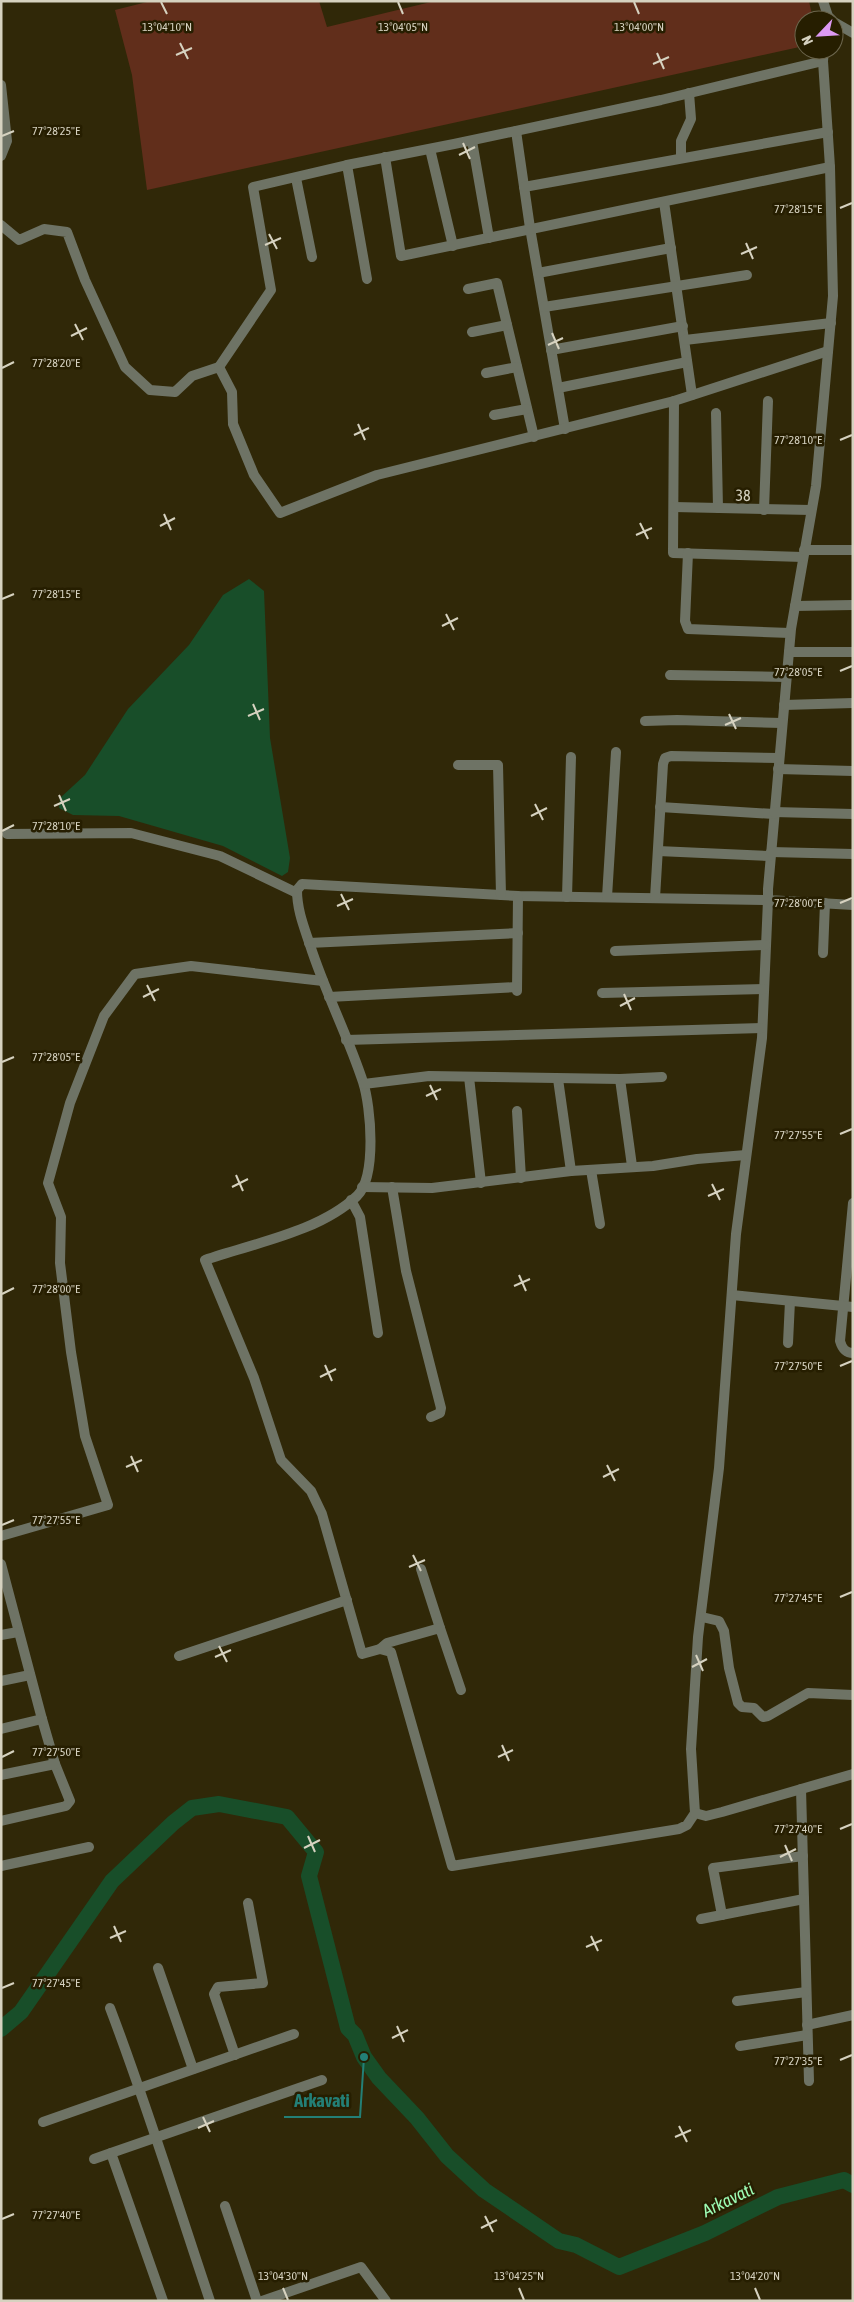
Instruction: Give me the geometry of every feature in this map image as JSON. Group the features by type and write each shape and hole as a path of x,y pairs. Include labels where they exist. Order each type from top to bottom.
{"street":[{"path":"1,224 19,240 44,229 67,232 85,280 125,367 150,390 175,392 192,376 218,367 271,290 254,187 347,165 516,131 689,93 823,61 830,168 833,296 811,510 790,633 771,854 762,1028 736,1234 720,1468 698,1637 691,1740 695,1813 687,1825 679,1829 452,1866 391,1652 380,1649"},
{"path":"1,85 7,141 1,156"},
{"path":"681,158 682,141 691,119 689,93"},
{"path":"516,131 530,228 565,429"},
{"path":"524,187 828,132"},
{"path":"472,140 488,238"},
{"path":"430,149 453,246"},
{"path":"385,157 401,256 530,228 830,168"},
{"path":"347,165 367,279"},
{"path":"296,178 312,257"},
{"path":"664,202 678,286 692,395"},
{"path":"538,273 671,248"},
{"path":"544,308 747,275"},
{"path":"468,288 497,283 534,437"},
{"path":"684,340 831,323"},
{"path":"472,332 507,325"},
{"path":"551,350 683,326"},
{"path":"218,367 232,392 233,424 254,475 280,513 377,475 674,401 828,351"},
{"path":"558,388 687,362"},
{"path":"486,373 517,367"},
{"path":"674,401 673,553 804,553 853,550"},
{"path":"764,510 768,401"},
{"path":"494,415 527,409"},
{"path":"716,413 718,508"},
{"name":"38","path":"674,507 811,510"},
{"path":"688,553 684,621 688,629 790,633"},
{"path":"795,606 853,605"},
{"path":"789,652 853,652"},
{"path":"670,675 786,678"},
{"path":"784,705 853,703"},
{"path":"645,721 782,723"},
{"path":"607,897 616,752"},
{"path":"655,898 665,758 671,756 853,771"},
{"path":"567,897 572,757"},
{"path":"458,764 498,765 501,895"},
{"path":"660,807 774,813 853,814"},
{"path":"8,834 131,832 220,856 299,889 518,896 768,900 853,905"},
{"path":"658,852 853,854"},
{"path":"299,889 300,918 364,1084 371,1140 370,1171 358,1195 316,1224 205,1260 254,1378 281,1460 311,1491 322,1514 362,1654 380,1649 387,1643 440,1628"},
{"path":"330,997 517,989 518,896"},
{"path":"823,952 824,903"},
{"path":"309,943 518,933"},
{"path":"615,950 766,945"},
{"path":"1,1536 108,1505 85,1436 70,1352 60,1263 61,1217 48,1183 70,1102 104,1016 135,974 191,966 323,981"},
{"path":"602,993 764,989"},
{"path":"346,1040 762,1028"},
{"path":"364,1084 429,1076 620,1080 662,1077"},
{"path":"468,1077 481,1183"},
{"path":"558,1079 571,1171"},
{"path":"620,1080 632,1166"},
{"path":"517,1111 521,1178"},
{"path":"362,1187 432,1188 571,1171 653,1166 697,1159 746,1155"},
{"path":"591,1170 600,1224"},
{"path":"392,1187 406,1271 441,1408 440,1412 431,1417"},
{"path":"350,1200 360,1217 378,1334"},
{"path":"853,1203 848,1307 840,1341 841,1347 848,1353 853,1353"},
{"path":"732,1295 848,1307"},
{"path":"788,1342 790,1301"},
{"path":"1,1564 4,1586 55,1764 69,1796 69,1805 1,1821"},
{"path":"421,1569 461,1690"},
{"path":"180,1656 347,1600"},
{"path":"702,1617 719,1621 724,1630 729,1668 738,1703 742,1707 754,1708 763,1717 808,1693 853,1695"},
{"path":"1,1635 18,1632"},
{"path":"1,1681 30,1675"},
{"path":"1,1729 42,1719"},
{"path":"1,1775 55,1764"},
{"path":"695,1813 706,1816 853,1774"},
{"path":"801,1790 809,2081"},
{"path":"1,1866 88,1847"},
{"path":"722,1915 713,1868 803,1856"},
{"path":"701,1919 804,1898"},
{"path":"235,2055 214,1994 218,1987 263,1983 248,1903"},
{"path":"158,1968 193,2068"},
{"path":"737,2001 806,1992"},
{"path":"110,2008 140,2086 155,2139 210,2301"},
{"path":"740,2046 807,2030 853,2015"},
{"path":"43,2122 140,2086 294,2034"},
{"path":"94,2159 322,2080"},
{"path":"111,2154 163,2301"},
{"path":"225,2206 258,2301"},
{"path":"262,2301 361,2267 386,2301"}],"shaded area":[{"path":"151,1 319,1 327,27 435,1 809,1 811,10 794,10 794,48 147,190 132,75 115,10"},
{"path":"249,579 264,591 270,738 290,858 288,872 282,876 223,846 119,816 73,815 59,808 60,798 85,775 128,709 189,645 223,595"}],"waterway":[{"name":"Arkavati","path":"1,2029 21,2012 112,1881 173,1823 192,1808 219,1804 287,1817 316,1852 309,1876 348,2028 355,2035 364,2057 379,2078 417,2118 447,2156 484,2190 559,2241 576,2245 619,2267 705,2233 778,2197 844,2180 853,2185"}],"place":[{"name":"Arkavati","path":"364,2057"}]}
